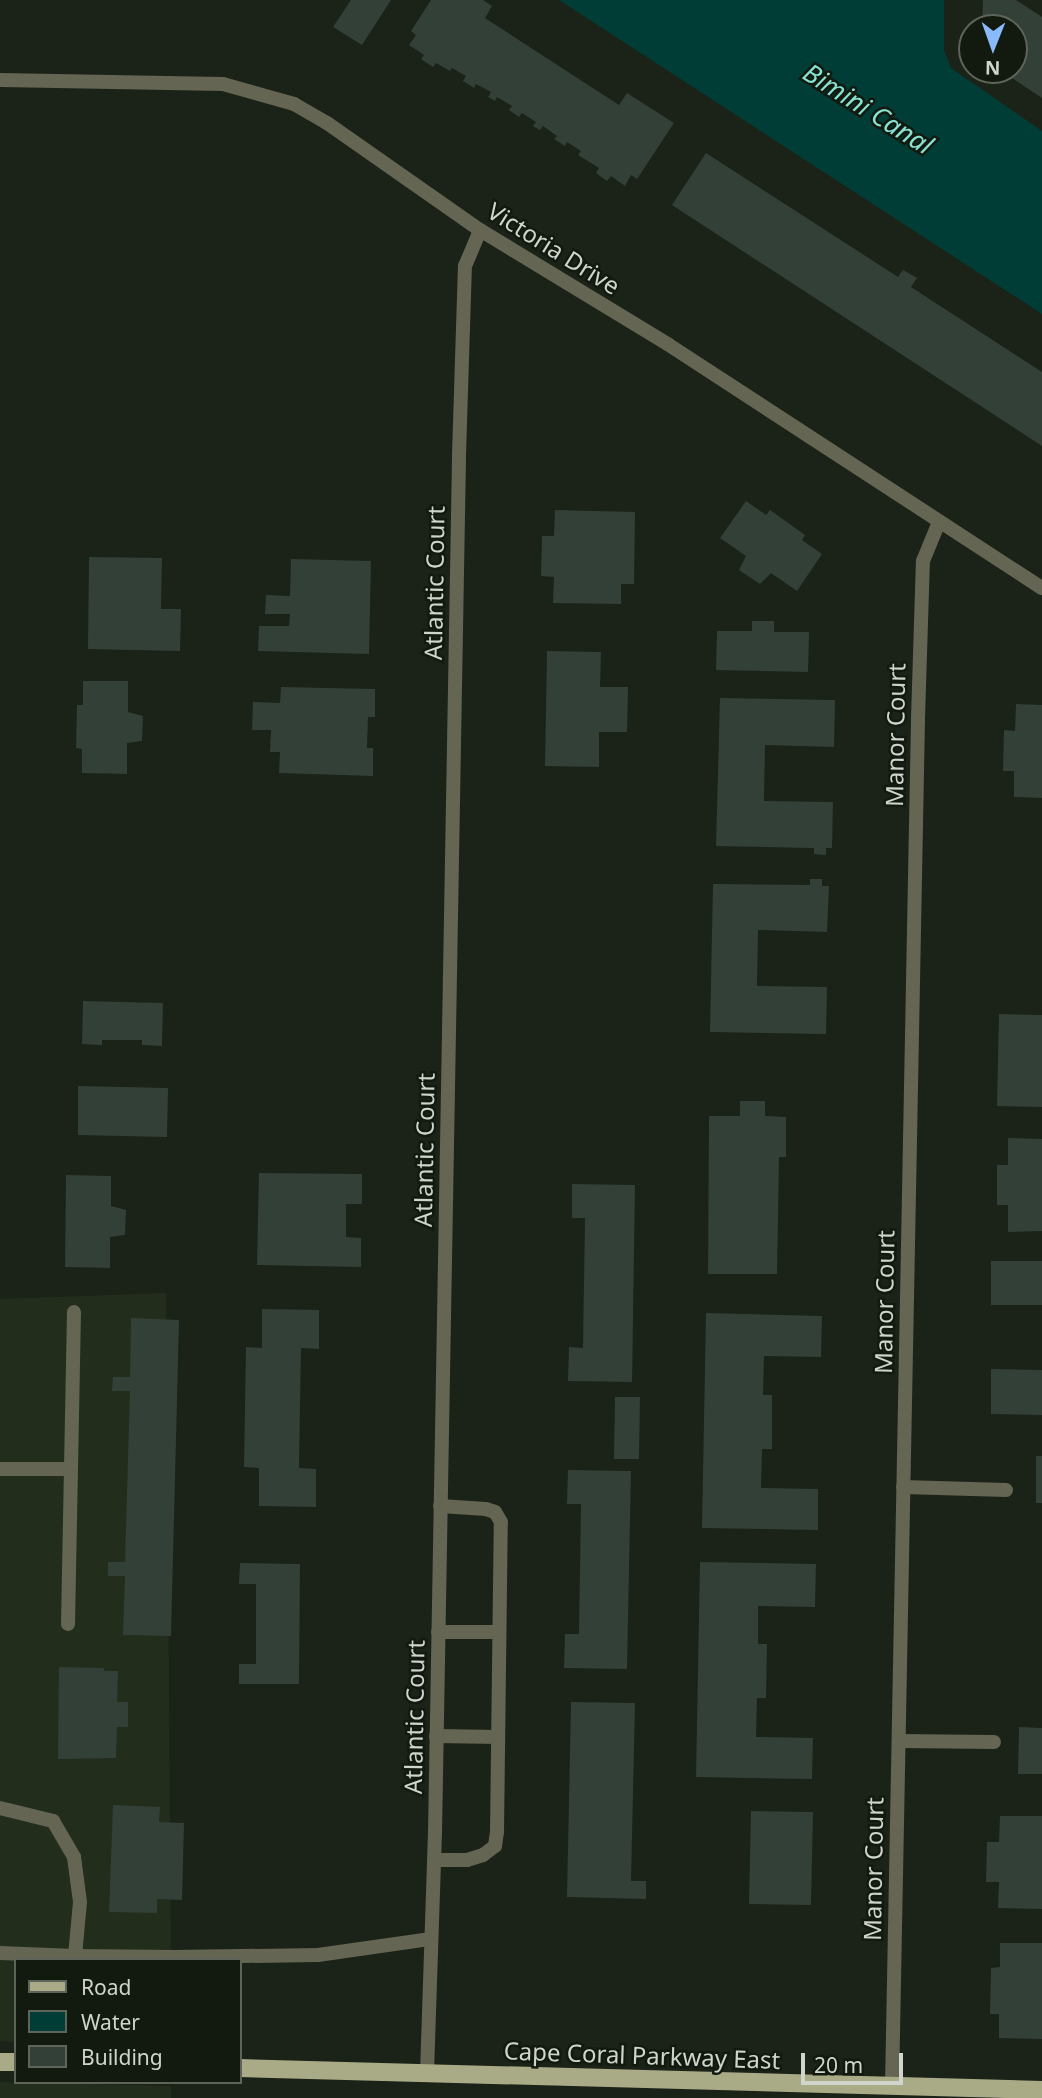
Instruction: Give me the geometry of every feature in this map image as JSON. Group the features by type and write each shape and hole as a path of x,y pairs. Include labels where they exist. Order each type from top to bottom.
{"main road":[{"name":"Cape Coral Parkway East","path":"242,2068 1042,2090"}],"street":[{"name":"Victoria Drive","path":"0,80 223,84 294,104 327,123 480,230 669,345 1042,588"},
{"name":"Atlantic Court","path":"426,2073 434,1860 462,361 465,266 480,230"},
{"name":"Manor Court","path":"892,2086 922,587 923,561 939,522"},
{"path":"68,1624 74,1312"},
{"path":"0,1469 70,1469"},
{"path":"903,1487 1006,1490"},
{"path":"434,1860 467,1860 483,1855 495,1846 498,1737 501,1522 495,1512 486,1509 440,1506"},
{"path":"438,1632 499,1632"},
{"path":"436,1736 498,1737"},
{"path":"899,1741 994,1742"},
{"path":"0,1808 53,1821 74,1857 80,1902 75,1958 0,1953"},
{"path":"210,1958 318,1955 431,1939"}],"shaded area":[{"path":"166,1293 171,1958 14,1958 14,2042 0,2041 0,1299"},
{"path":"0,2082 171,2086 171,2098 0,2098"}],"water":[{"name":"Bimini Canal","path":"559,0 944,0 944,50 951,68 958,73 958,84 974,84 1042,131 1042,314"}],"building":[{"path":"351,0 391,0 362,45 333,27"},
{"path":"431,0 483,0 492,6 485,18 619,105 627,93 674,123 637,179 631,175 625,186 611,176 607,181 596,173 599,168 578,155 581,151 567,142 565,146 554,139 557,136 543,126 540,130 533,126 536,122 522,113 519,117 509,110 512,106 497,97 495,101 488,97 491,92 476,84 474,88 463,81 466,76 452,68 450,71 436,63 433,67 421,59 424,55 409,45 416,35 411,31"},
{"path":"983,0 1016,0 1042,17 1042,98 1021,84 1028,84 1028,14 982,14"},
{"path":"706,153 898,277 903,270 917,278 911,287 1042,372 1042,446 672,205"},
{"path":"746,501 766,515 770,510 805,535 802,540 822,554 797,591 771,573 760,584 739,570 746,556 720,538"},
{"path":"555,510 635,512 634,584 621,584 621,604 553,603 554,577 541,576 542,536 554,536"},
{"path":"89,557 162,558 161,609 181,609 180,651 88,649"},
{"path":"291,559 371,561 369,654 258,651 259,626 289,626 290,614 265,614 266,595 290,596"},
{"path":"752,621 774,621 774,632 809,632 808,672 716,670 717,631 752,631"},
{"path":"547,651 601,652 600,687 628,687 627,732 599,732 599,767 545,766"},
{"path":"83,681 128,681 128,712 143,716 142,741 127,743 127,774 82,773 82,749 76,748 77,705 83,705"},
{"path":"281,687 375,689 375,717 368,717 367,748 373,748 373,776 279,773 280,752 270,752 271,730 252,730 253,702 280,703"},
{"path":"720,698 835,700 834,747 765,745 764,801 833,802 832,848 826,848 826,855 814,854 814,848 716,846"},
{"path":"1016,704 1042,705 1042,798 1014,797 1014,771 1003,771 1004,730 1015,731"},
{"path":"810,879 822,879 822,886 829,886 827,932 758,930 757,986 827,987 826,1034 710,1032 713,884 810,885"},
{"path":"83,1001 163,1003 162,1046 142,1045 142,1040 102,1040 102,1045 82,1044"},
{"path":"999,1014 1042,1015 1042,1107 997,1106"},
{"path":"78,1086 168,1088 167,1137 78,1135"},
{"path":"740,1101 765,1101 765,1116 786,1117 786,1157 779,1157 777,1274 708,1274 709,1116 740,1116"},
{"path":"1008,1138 1042,1139 1042,1231 1008,1232 1008,1205 997,1205 997,1165 1008,1165"},
{"path":"259,1173 362,1174 362,1204 346,1204 346,1237 361,1238 361,1267 257,1265"},
{"path":"66,1175 111,1176 111,1206 126,1210 125,1235 110,1237 110,1268 65,1267"},
{"path":"572,1184 635,1185 632,1382 568,1381 569,1347 583,1348 585,1218 572,1218"},
{"path":"991,1261 1042,1261 1042,1305 991,1305"},
{"path":"262,1309 319,1310 319,1349 301,1348 299,1468 316,1469 316,1507 259,1506 259,1468 244,1467 246,1347 262,1348"},
{"path":"706,1313 822,1316 821,1357 764,1356 763,1395 772,1395 772,1449 762,1449 761,1488 818,1489 818,1530 702,1528"},
{"path":"131,1318 179,1320 171,1636 123,1635 125,1576 108,1576 108,1562 125,1562 130,1391 112,1391 113,1377 130,1377"},
{"path":"991,1369 1042,1370 1042,1415 991,1414"},
{"path":"615,1397 640,1397 639,1459 614,1459"},
{"path":"1036,1456 1042,1456 1042,1503 1036,1503"},
{"path":"568,1470 631,1471 627,1669 564,1668 565,1634 579,1634 581,1504 567,1504"},
{"path":"700,1562 816,1564 815,1607 758,1606 758,1644 767,1644 766,1698 757,1698 756,1737 813,1738 812,1779 696,1777"},
{"path":"240,1563 300,1564 299,1684 239,1684 239,1664 256,1664 256,1584 239,1584"},
{"path":"59,1667 118,1671 117,1702 128,1702 128,1727 117,1727 116,1758 58,1759"},
{"path":"571,1702 635,1703 631,1881 646,1881 646,1899 567,1897"},
{"path":"1019,1727 1042,1728 1042,1774 1018,1774"},
{"path":"113,1805 160,1807 159,1822 184,1823 182,1900 157,1899 157,1913 109,1912"},
{"path":"751,1811 813,1812 811,1905 749,1904"},
{"path":"1000,1816 1042,1816 1042,1909 998,1908 999,1882 986,1882 987,1842 999,1842"},
{"path":"1000,1943 1042,1943 1042,2039 999,2038 999,2014 990,2014 991,1968 1000,1967"}]}
